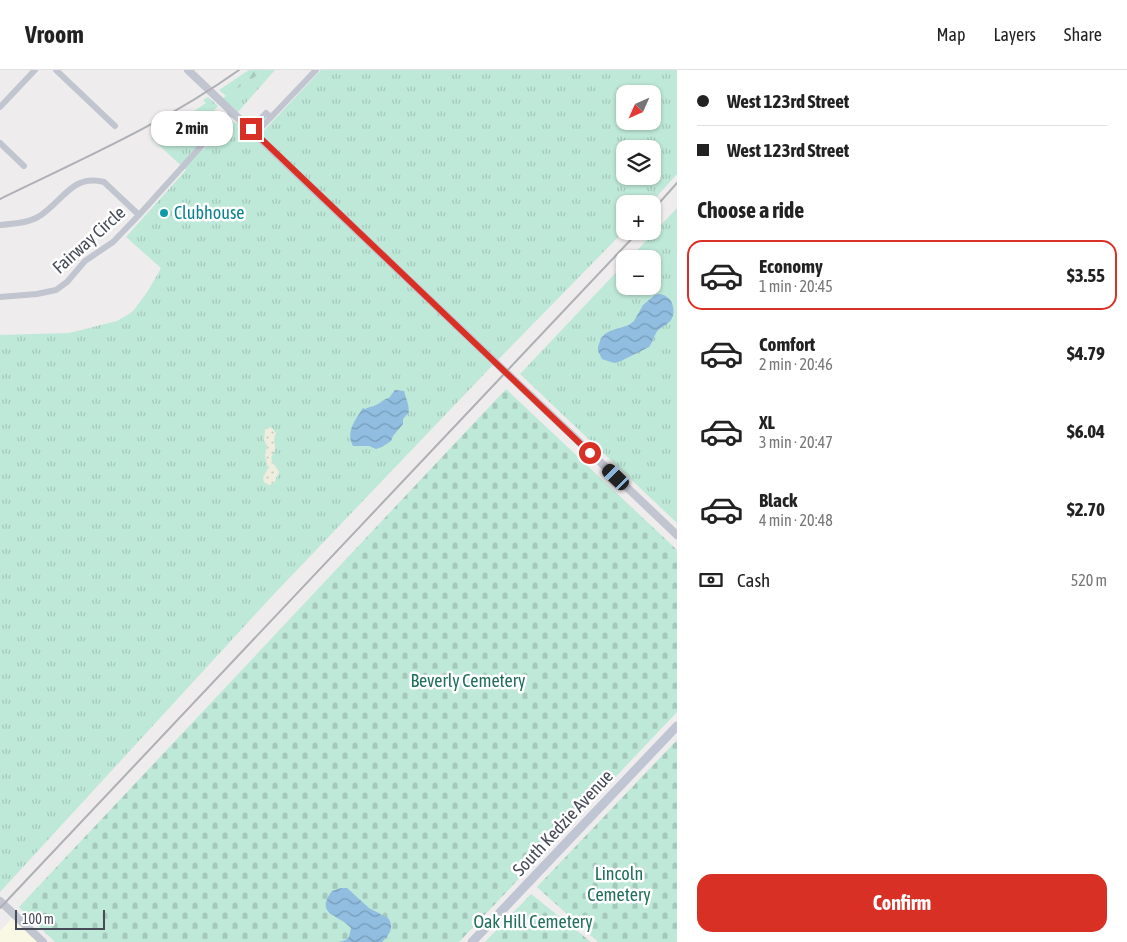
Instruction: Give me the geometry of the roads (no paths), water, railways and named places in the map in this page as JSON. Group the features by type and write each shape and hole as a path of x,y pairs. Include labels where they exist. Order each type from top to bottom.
{"main road":[{"name":"South Kedzie Avenue","path":"472,942 677,726"}],"street":[{"path":"0,107 35,70"},
{"path":"56,70 115,126"},
{"path":"188,70 677,535"},
{"path":"253,132 316,70"},
{"name":"Fairway Circle","path":"0,297 38,294 56,290 67,282 85,261 113,242 232,112"},
{"path":"0,143 24,166"},
{"name":"Fairway Circle","path":"0,225 21,223 37,218 52,207 72,187 87,180 104,182 139,215"},
{"path":"0,900 44,942"}],"water":[{"path":"655,295 663,295 672,304 673,316 666,325 658,330 649,347 615,363 602,359 598,351 601,338 610,331 629,325 634,321 643,305"},
{"path":"395,390 404,391 409,412 391,441 376,449 369,446 353,446 350,436 351,431 363,408 375,406 389,398"},
{"path":"347,888 369,908 388,918 391,928 389,934 382,942 339,942 349,937 351,928 330,913 326,905 332,891"}],"railway":[{"path":"0,199 152,124 239,70"},
{"path":"661,201 677,183"},
{"path":"0,908 631,240"}],"place":[{"name":"Clubhouse","path":"164,213"}],"park label":[{"name":"Beverly Cemetery","path":"468,681"},
{"name":"Lincoln Cemetery","path":"619,884"},
{"name":"Oak Hill Cemetery","path":"533,922"}]}
